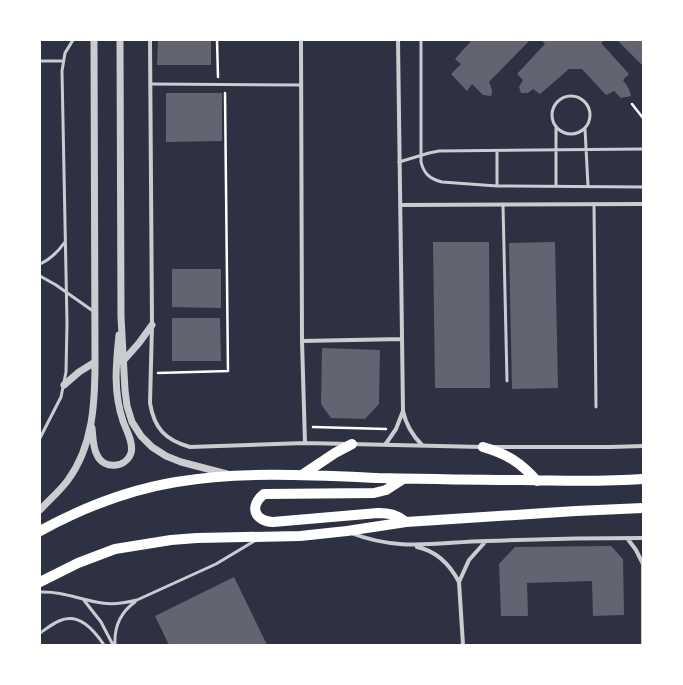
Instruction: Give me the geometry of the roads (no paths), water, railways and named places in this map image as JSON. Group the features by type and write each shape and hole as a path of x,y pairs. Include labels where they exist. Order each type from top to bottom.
{"main road":[{"path":"302,475 335,453 352,444"},
{"path":"483,447 499,451 513,459 526,469 537,481"},
{"path":"40,531 77,512 109,500 175,482 233,476 302,475 403,479 537,481 643,479"},
{"path":"403,479 386,490 374,493 264,494 257,499 255,508 258,516 264,521 273,522 387,513 396,515 406,522"},
{"path":"40,582 78,563 122,548 149,543 196,538 300,536 347,532 406,522 643,508"}],"street":[{"path":"40,510 67,481 79,463 91,424 94,400 96,362 94,40"},
{"path":"120,40 121,317 127,406 132,422 141,436 152,447 166,456 181,462 233,476"},
{"path":"150,40 152,325 150,403 152,416 158,427 167,437 178,444 190,447 305,443 483,447 643,446"},
{"path":"301,40 302,341 305,443"},
{"path":"398,40 403,411 408,426 422,445"},
{"path":"400,205 643,204"},
{"path":"91,424 97,456 103,462 111,466 119,465 126,460 131,453 132,445 119,408 116,393 121,317"},
{"path":"124,360 152,325"},
{"path":"302,341 402,339"},
{"path":"64,385 79,372 96,362"},
{"path":"385,444 396,429 403,411"},
{"path":"347,532 374,541 389,544 409,545 486,541 643,538"},
{"path":"627,538 643,563 643,645"},
{"path":"464,645 460,582 469,560 486,541"},
{"path":"409,545 430,551 439,557 454,572 460,582"}],"lane":[{"path":"40,438 58,403 64,385 67,356 63,61 65,53 73,40"},
{"path":"420,40 421,162 423,170 434,180 442,182 497,186 643,186"},
{"path":"40,61 63,61"},
{"path":"150,84 301,85"},
{"path":"585,129 580,133 573,134 567,134 561,131 553,120 554,107 558,102 563,98 570,96 582,100 590,110 590,117 585,129 588,186"},
{"path":"556,126 556,186"},
{"path":"399,162 438,151 643,149"},
{"path":"497,186 498,151"},
{"path":"503,204 507,382"},
{"path":"594,204 596,407"},
{"path":"40,264 51,258 65,242"},
{"path":"40,276 67,292 95,313"},
{"path":"40,592 58,592 104,604 126,603 137,600 216,564 238,552 259,537"},
{"path":"83,599 101,622 114,645"},
{"path":"114,645 119,620 137,600"},
{"path":"40,633 60,621 75,619 89,626 97,634 104,645"}]}
